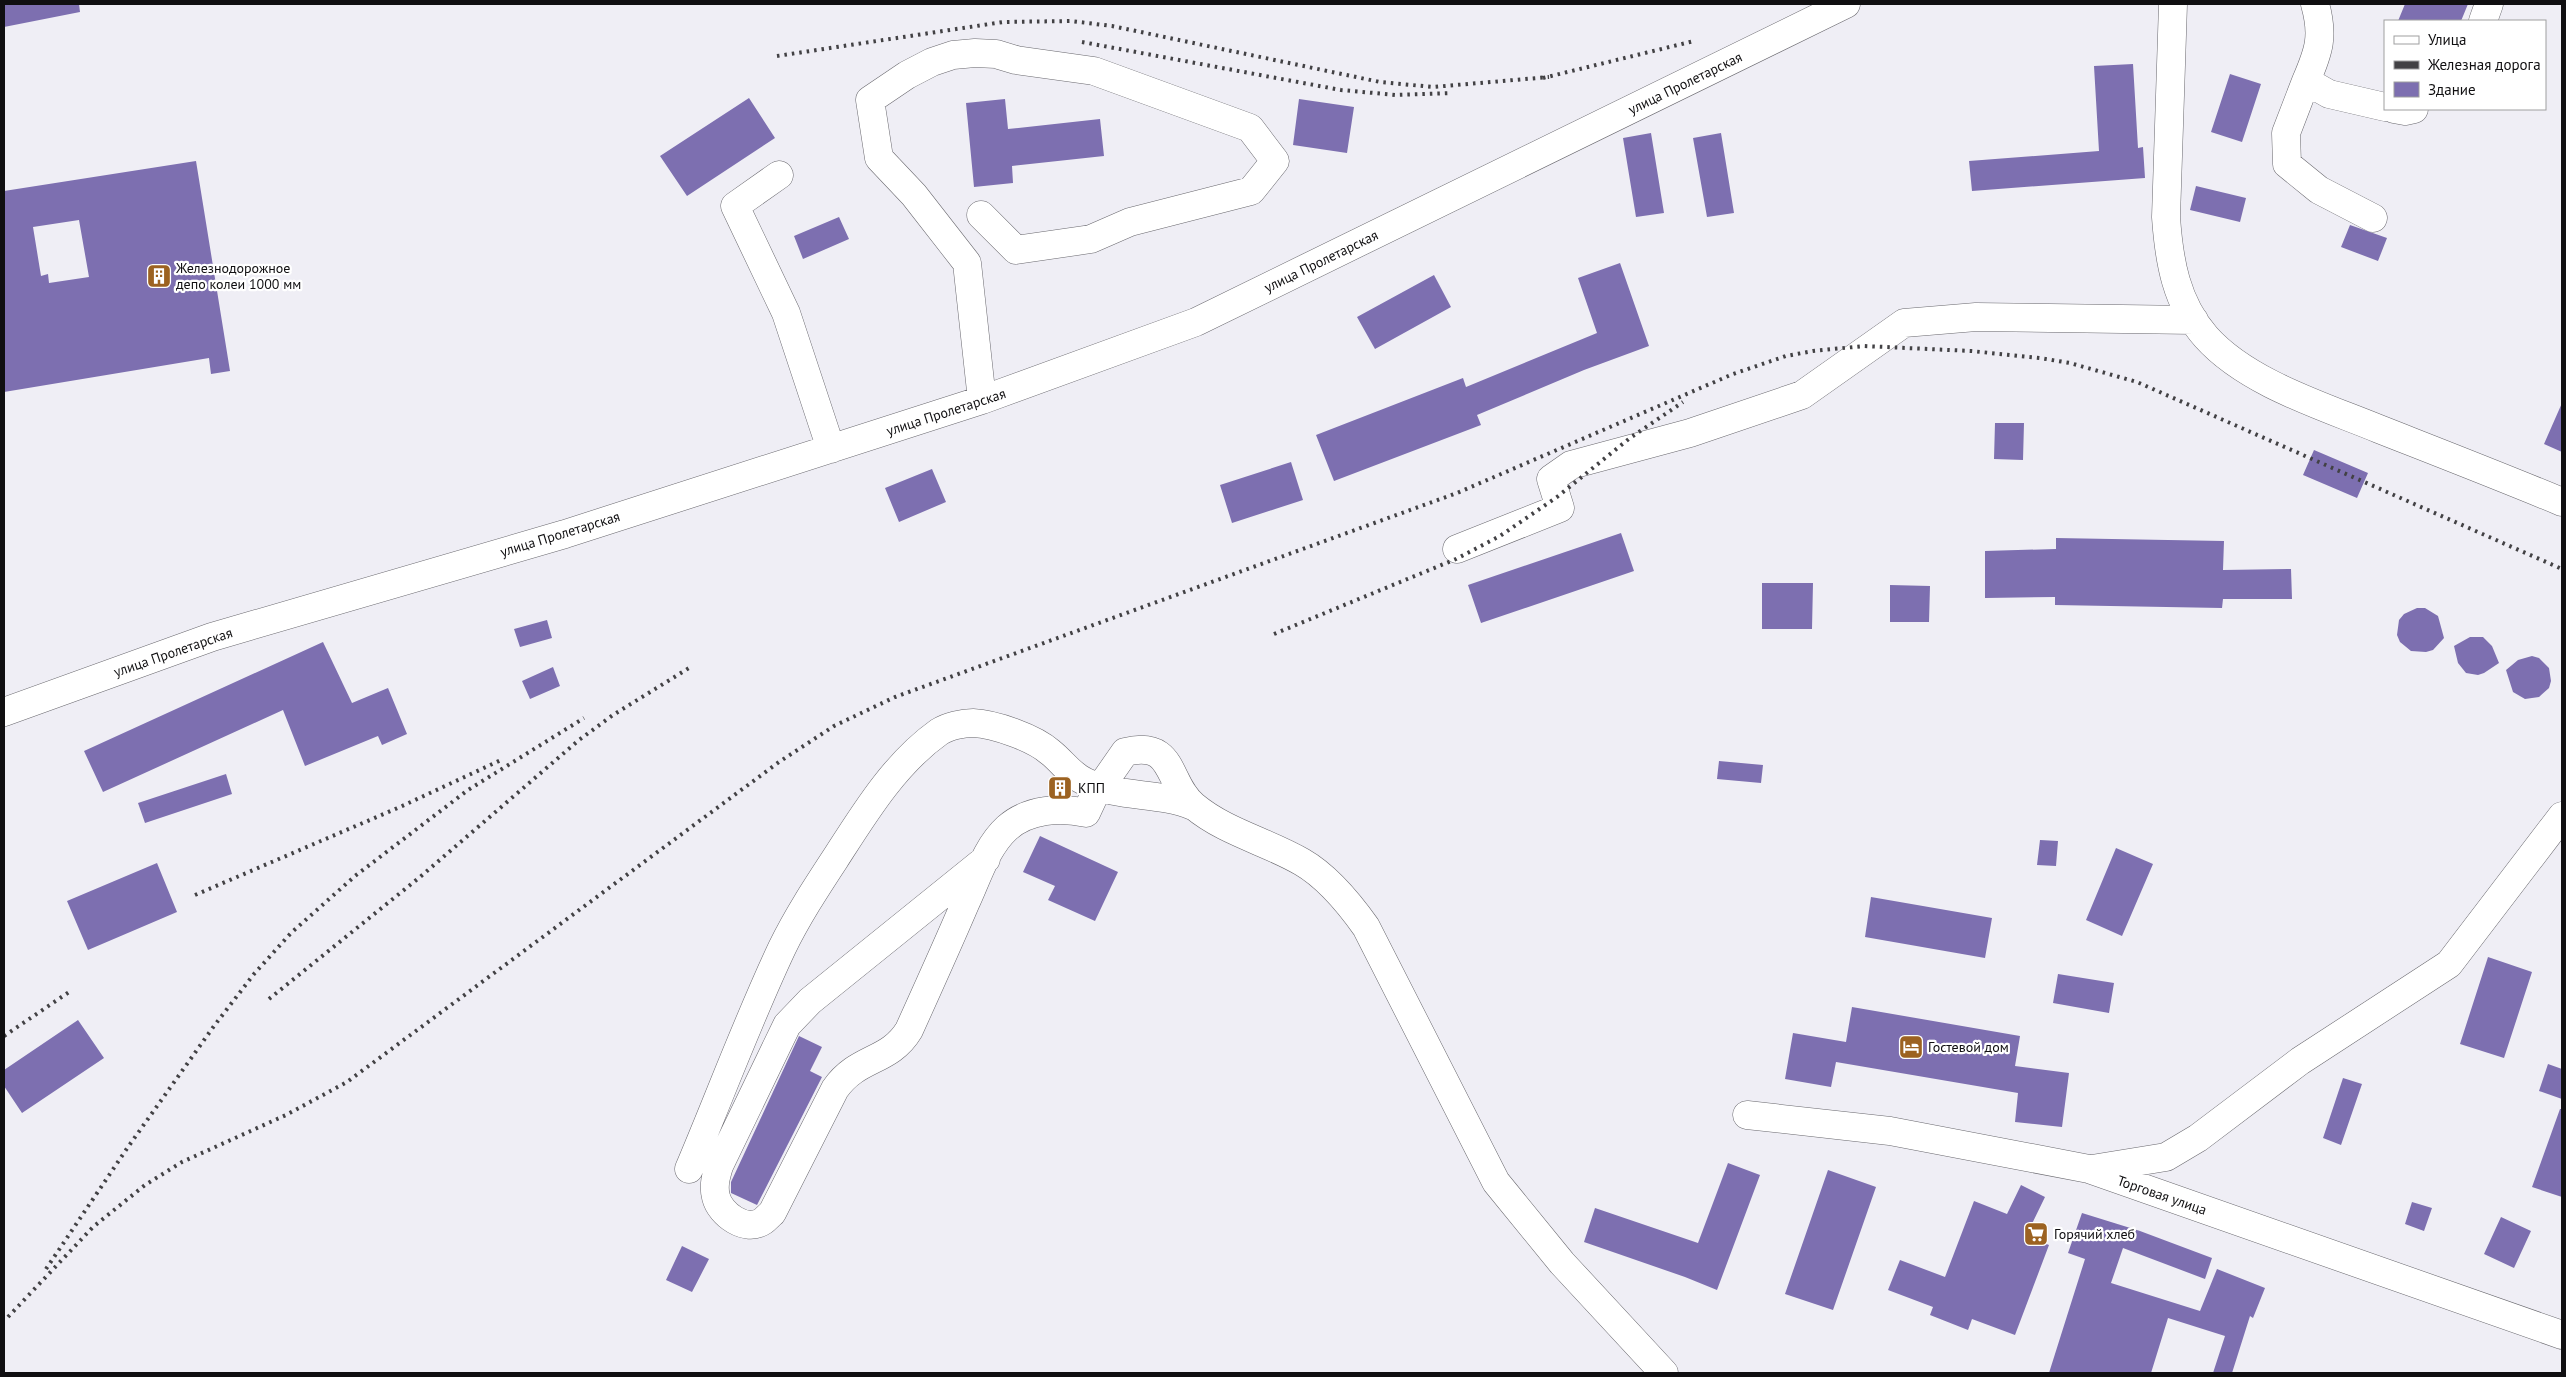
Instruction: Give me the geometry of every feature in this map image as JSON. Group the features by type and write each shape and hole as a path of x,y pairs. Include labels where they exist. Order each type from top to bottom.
{"street":[{"name":"улица Пролетарская","path":"4,712 230,632 565,534 982,400 1196,322 1846,4"},
{"path":"2173,4 2166,217 2168,248 2182,300 2207,337 2224,353 2271,382 2315,403 2562,502"},
{"path":"2315,4 2319,17 2320,50 2286,133 2287,164 2319,190 2373,218"},
{"path":"2484,20 2489,4"},
{"path":"981,215 1016,250 1091,239 1130,222 1252,191 1275,161 1250,128 1094,71 1016,60 996,54 976,52 953,54 907,75 870,100 879,158 914,195 967,263 982,400"},
{"path":"2306,81 2329,94 2384,107"},
{"path":"778,175 735,206 786,313 831,449"},
{"path":"1457,549 1560,508 1551,479 1571,465 1690,433 1802,395 1904,323 1976,317 2194,320"},
{"path":"689,1170 776,963 802,910 877,794 914,755 941,731 974,723 1009,732 1039,744 1052,753 1069,772 1100,788 1170,799 1193,806 1210,817 1303,863 1339,893 1366,927 1496,1182 1579,1282 1664,1373"},
{"path":"986,858 810,1001 787,1025 719,1166 714,1184 716,1199 723,1211 732,1219 749,1224 762,1222 772,1213 835,1089 845,1075 901,1043 909,1030 986,858 1007,828 1022,818 1056,810 1086,813 1100,788 1125,752 1145,748 1157,752 1166,761 1182,792 1193,806"},
{"path":"2089,1169 2166,1157 2198,1138 2300,1061 2449,964 2562,816"},
{"name":"Торговая улица","path":"1747,1115 1890,1131 2089,1169 2562,1335"}],"building":[{"path":"4,4 79,4 80,12 4,27"},
{"path":"2405,4 2468,4 2461,20 2398,20"},
{"path":"2133,64 2138,148 2143,147 2145,178 1972,191 1969,161 2099,151 2094,66"},
{"path":"2230,74 2261,84 2242,142 2211,132"},
{"path":"749,98 775,138 687,196 660,156"},
{"path":"1005,99 1008,129 1100,119 1104,156 1012,166 1013,183 974,187 966,103"},
{"path":"1299,99 1354,107 1347,153 1293,145"},
{"path":"1651,133 1664,213 1636,217 1623,138"},
{"path":"1721,133 1734,213 1707,217 1693,138"},
{"name":"Железнодорожное депо колеи 1000 мм","path":"196,161 230,371 211,374 209,358 4,392 4,191","holes":["79,220 89,277 49,283 48,274 41,276 33,227"]},
{"path":"2196,186 2246,198 2240,222 2190,210"},
{"path":"839,217 849,239 803,259 794,236"},
{"path":"2350,225 2387,238 2378,261 2341,247"},
{"path":"1620,263 1649,346 1584,370 1477,415 1481,425 1334,481 1316,435 1463,378 1466,387 1597,333 1578,278"},
{"path":"1434,275 1451,307 1375,349 1357,317"},
{"path":"2562,403 2562,452 2544,444"},
{"path":"1995,423 2024,423 2023,460 1994,459"},
{"path":"2314,450 2368,473 2357,498 2303,475"},
{"path":"1291,462 1303,500 1232,523 1220,485"},
{"path":"932,469 946,502 899,522 885,488"},
{"path":"1621,533 1634,571 1481,623 1468,585"},
{"path":"2056,538 2224,541 2223,570 2291,569 2292,599 2223,599 2222,608 2055,605 2055,597 1985,598 1985,551 2056,549"},
{"path":"1762,583 1813,583 1812,629 1762,629"},
{"path":"1890,585 1930,586 1929,622 1890,622"},
{"path":"2417,608 2425,608 2438,616 2444,638 2433,650 2426,652 2411,651 2400,642 2397,635 2399,620 2404,614"},
{"path":"547,620 552,638 520,647 514,629"},
{"path":"2470,637 2483,637 2492,646 2499,663 2478,675 2466,673 2458,663 2454,646"},
{"path":"323,642 352,703 388,688 407,734 382,745 378,736 305,766 283,710 103,792 84,751"},
{"path":"2532,656 2539,658 2549,668 2551,681 2549,688 2539,697 2525,699 2513,692 2506,670 2518,660"},
{"path":"553,667 560,686 530,699 522,681"},
{"path":"1719,761 1763,765 1761,783 1717,779"},
{"path":"226,774 232,794 145,823 138,803"},
{"path":"1040,836 1118,872 1095,921 1048,900 1055,886 1023,872"},
{"path":"2040,840 2058,841 2056,866 2037,865"},
{"path":"2116,848 2153,864 2122,936 2086,920"},
{"path":"157,863 177,912 88,950 67,901"},
{"path":"1871,897 1992,918 1985,958 1865,937"},
{"path":"2488,957 2532,972 2504,1058 2460,1044"},
{"path":"2058,974 2114,983 2109,1013 2053,1003"},
{"path":"1852,1007 2020,1036 2015,1066 2069,1073 2062,1127 2015,1122 2018,1093 1836,1062 1831,1087 1785,1079 1793,1033 1846,1042"},
{"path":"78,1020 104,1058 22,1113 4,1086 4,1070"},
{"path":"799,1036 822,1047 810,1071 822,1077 757,1205 731,1193 731,1182"},
{"path":"2548,1064 2562,1069 2562,1099 2539,1091"},
{"path":"2343,1078 2362,1084 2341,1145 2323,1138"},
{"path":"2560,1109 2562,1109 2562,1197 2532,1187"},
{"path":"1728,1163 1760,1175 1717,1290 1584,1242 1595,1208 1698,1243"},
{"path":"1828,1170 1876,1187 1833,1310 1785,1294"},
{"path":"2021,1185 2045,1197 2026,1236 2049,1245 2015,1335 1972,1319 1968,1330 1930,1315 1933,1307 1888,1290 1900,1260 1945,1277 1974,1201 2007,1214"},
{"path":"2412,1202 2432,1208 2424,1231 2405,1224"},
{"path":"2082,1213 2140,1231 2212,1258 2205,1279 2123,1248 2111,1283 2200,1311 2217,1269 2265,1288 2253,1318 2250,1316 2232,1373 2213,1373 2225,1336 2168,1318 2151,1373 2049,1373 2085,1259 2068,1253"},
{"path":"2501,1217 2531,1231 2514,1268 2484,1254"},
{"path":"682,1246 709,1259 692,1292 666,1280"}],"railway":[{"path":"777,56 1003,22 1071,21 1112,26 1380,82 1433,87 1549,77"},
{"path":"1543,78 1694,41"},
{"path":"1082,42 1341,90 1396,95 1452,93"},
{"path":"8,1317 93,1227 145,1185 182,1162 286,1115 347,1082 779,762 834,726 895,697 1457,493 1733,374 1786,356 1813,351 1864,346 1971,351 2070,363 2137,382 2562,569"},
{"path":"1274,634 1456,559 1500,536 1557,497 1630,438 1683,402"},
{"path":"269,999 420,877 579,740 613,715 689,668"},
{"path":"46,1269 128,1147 214,1026 254,974 291,933 355,876 468,790 584,718"},
{"path":"195,895 400,807 501,760"},
{"path":"4,1036 72,990"}],"place":[{"name":"Железнодорожное депо колеи 1000 мм","path":"159,276"},
{"name":"КПП","path":"1060,788"},
{"name":"Гостевой дом","path":"1911,1047"},
{"name":"Горячий хлеб","path":"2036,1234"}]}
